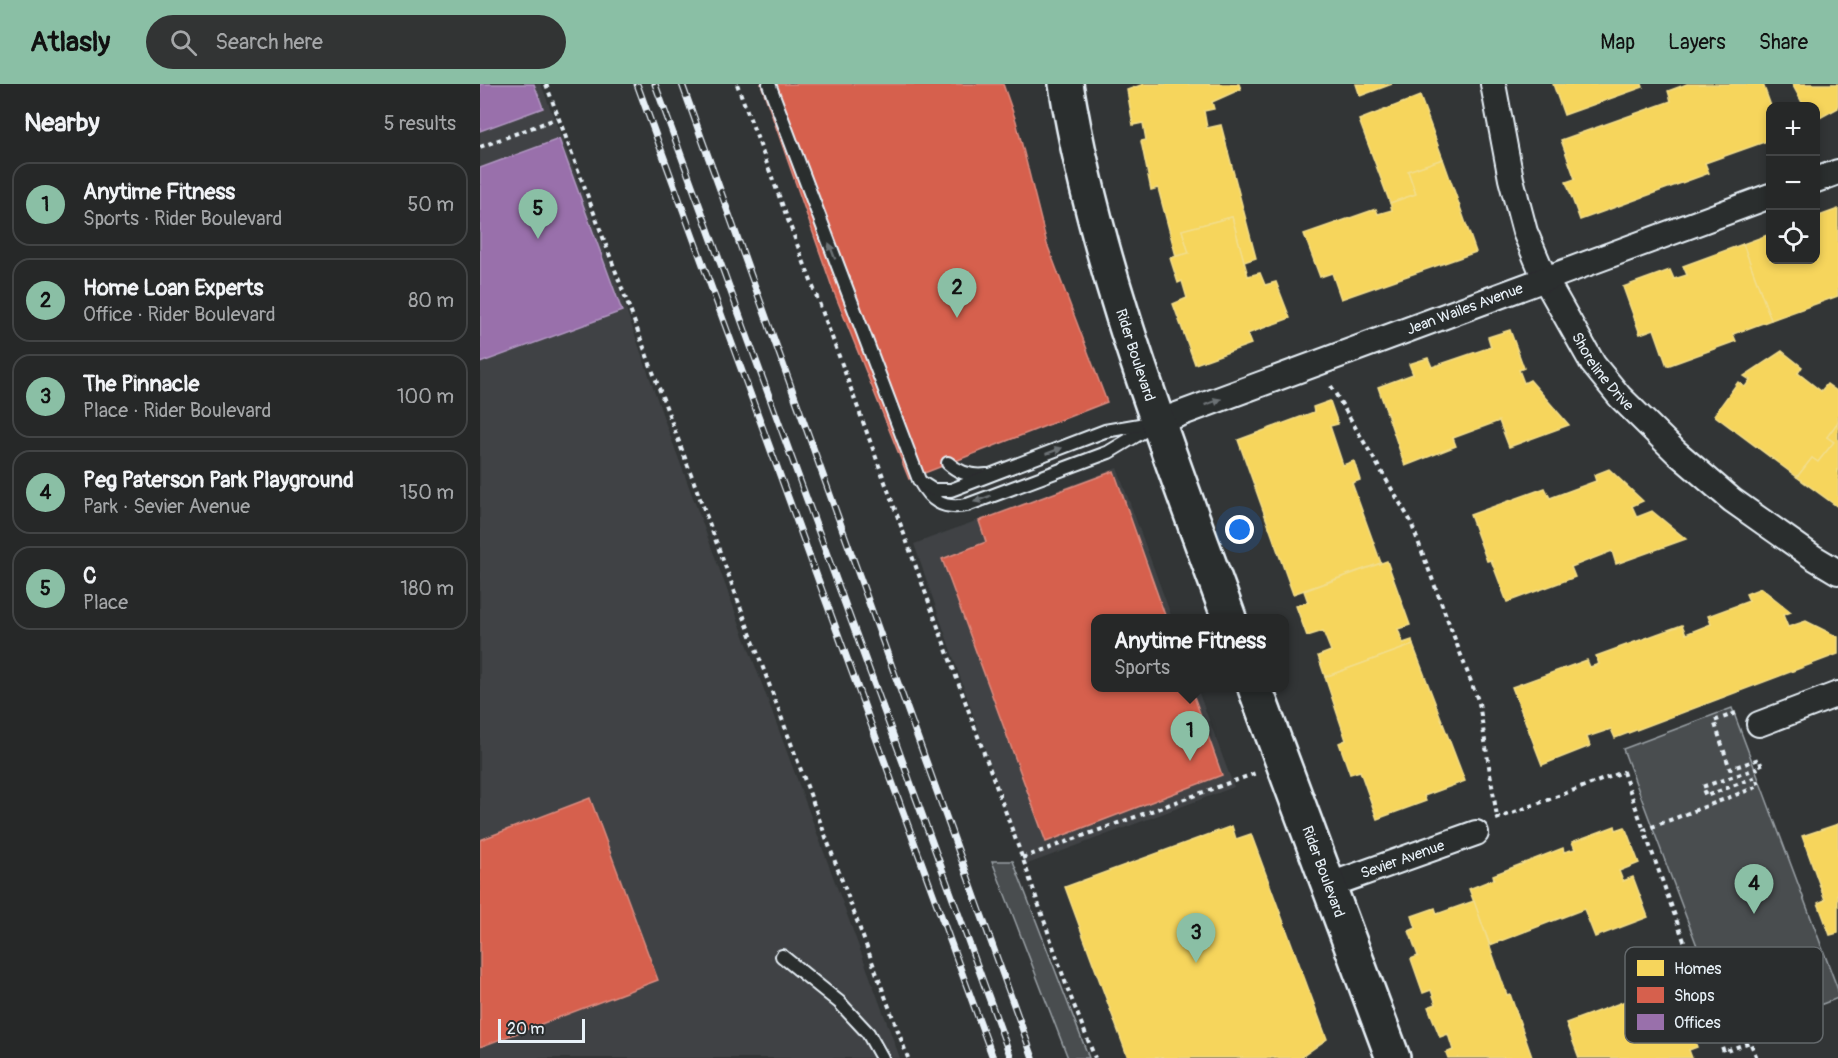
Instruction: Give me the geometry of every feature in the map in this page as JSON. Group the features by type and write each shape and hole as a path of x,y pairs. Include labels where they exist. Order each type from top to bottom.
{"street":[{"name":"Rider Boulevard","path":"1066,84 1074,136 1112,287 1228,614"},
{"name":"Shoreline Drive","path":"1493,84 1511,179 1525,232 1545,279 1593,363 1620,397 1668,445 1732,500 1838,572"},
{"path":"1820,178 1838,172"},
{"name":"Jean Wailes Avenue","path":"1158,422 1766,197"},
{"name":"Rider Boulevard","path":"1257,692 1327,886 1393,1058"},
{"path":"1750,722 1838,694"},
{"name":"Sevier Avenue","path":"1327,886 1476,832"}],"lane":[{"path":"769,84 920,481 930,497 937,502 956,507 967,505 1109,452 1158,422"},
{"path":"920,481 933,490 945,492 959,489 1105,431 1158,422"},
{"path":"948,464 959,471 976,476 1000,471"},
{"path":"782,956 839,1002 868,1034 882,1058"}],"path":[{"path":"546,84 908,1058"},
{"path":"737,84 1022,858 1068,990 1095,1058"},
{"path":"480,147 558,118"},
{"path":"1318,363 1410,519 1479,703 1498,818"},
{"path":"1644,830 1759,786 1756,777 1706,796 1702,787 1762,767 1759,759 1730,769 1714,721 1738,712 1750,722"},
{"path":"1022,858 1282,763"},
{"path":"1476,832 1498,818 1623,772 1686,947"},
{"path":"1721,1043 1724,1052 1747,1043"},
{"path":"1750,1043 1756,1058"}],"shaded area":[{"path":"480,84 541,84 617,283 664,419 900,1058 480,1058"},
{"path":"1117,468 1171,614 1091,614 1091,692 1198,692 1234,787 1025,865 914,544"},
{"path":"1732,708 1822,947 1697,947 1623,749"},
{"path":"992,861 1013,861 1089,1058 1068,1058"},
{"path":"1823,950 1838,990 1838,998 1823,1004"}],"building: Homes":[{"path":"1144,84 1239,84 1241,89 1212,102 1214,109 1204,111 1207,128 1221,125 1256,258 1244,262 1232,217 1182,230 1189,253 1176,256 1158,188 1151,190 1141,141 1146,140 1143,123 1133,125 1127,90"},
{"path":"1356,84 1392,84 1360,96"},
{"path":"1553,84 1642,84 1643,87 1564,115"},
{"path":"1687,84 1763,84 1770,102 1766,102 1766,141 1705,163 1709,173 1580,220 1566,182 1575,179 1561,140 1671,101 1668,91"},
{"path":"1792,84 1838,84 1838,108 1820,118 1820,102 1802,102"},
{"path":"1420,96 1443,159 1408,171 1416,194 1390,203 1359,120"},
{"path":"1443,159 1476,252 1341,299 1332,273 1320,277 1304,234 1376,209 1378,214 1392,210 1390,203 1416,194 1408,171"},
{"path":"1838,209 1838,296 1771,320 1743,244 1766,235 1766,264 1820,264 1820,216"},
{"path":"1232,217 1248,276 1260,273 1265,285 1276,282 1290,318 1247,334 1251,344 1195,364 1173,304 1187,298 1182,281 1178,283 1170,258 1189,253 1182,230"},
{"path":"1743,244 1771,320 1733,334 1736,341 1667,366 1654,329 1640,334 1623,287 1670,270 1674,279 1687,275 1683,266"},
{"path":"1510,330 1524,368 1519,370 1524,383 1530,380 1569,425 1509,447 1499,421 1453,438 1456,446 1405,466 1378,387 1413,374 1409,364 1428,358 1432,367 1491,347 1488,337"},
{"path":"1782,351 1802,367 1798,373 1821,391 1827,384 1838,392 1838,422 1827,437 1834,442 1818,462 1812,458 1797,477 1714,415 1738,382 1745,387 1750,380 1744,376"},
{"path":"1330,401 1338,424 1330,426 1343,465 1354,461 1360,480 1352,483 1381,563 1293,594 1238,440 1314,412 1313,407"},
{"path":"1838,422 1838,507 1797,477 1812,458 1818,462 1834,442 1827,437"},
{"path":"1609,469 1643,501 1632,506 1637,517 1652,511 1686,539 1616,564 1612,551 1571,567 1575,577 1507,602 1491,560 1487,561 1470,515 1545,488 1550,498 1596,481 1594,475"},
{"path":"1387,561 1410,625 1398,629 1403,643 1412,640 1413,645 1325,677 1318,656 1331,651 1323,631 1307,636 1296,606 1308,602 1304,591"},
{"path":"1761,588 1791,612 1783,615 1788,627 1806,621 1838,637 1838,654 1615,738 1611,729 1587,737 1590,746 1542,765 1512,687 1587,660 1590,667 1599,664 1596,656 1682,625 1686,634 1711,624 1708,616 1749,601 1746,594"},
{"path":"1413,645 1465,781 1424,796 1426,801 1377,819 1360,771 1350,774 1339,743 1346,740 1325,677"},
{"path":"1838,824 1838,933 1830,935 1818,903 1825,900 1802,836"},
{"path":"1232,826 1236,839 1251,834 1327,1039 1300,1058 1128,1058 1065,887"},
{"path":"1615,826 1616,830 1625,827 1639,863 1619,871 1623,881 1633,877 1648,917 1595,937 1584,909 1490,945 1469,889 1494,879 1493,875 1563,848 1564,852 1575,849 1572,842"},
{"path":"1474,901 1507,995 1510,994 1532,1057 1530,1058 1448,1058 1446,1053 1453,1050 1448,1034 1440,1037 1428,1007 1436,1004 1431,990 1423,993 1411,959 1418,956 1409,931 1416,928 1412,916 1435,908 1437,914"},
{"path":"1625,1001 1625,1043 1696,1043 1697,1047 1689,1050 1692,1058 1579,1058 1566,1023"}],"building: Shops":[{"path":"761,84 1003,84 1016,121 1047,244 1107,402 909,479 832,287"},
{"path":"1114,471 1165,614 1091,614 1091,692 1192,692 1222,775 1046,842 942,559 986,542 979,521"},
{"path":"590,798 658,980 480,1047 480,840"}],"building: Offices":[{"path":"480,84 534,84 543,108 480,131"},
{"path":"559,139 622,311 480,363 480,168"}],"railway":[{"path":"637,84 993,1058"},
{"path":"655,84 1011,1058"},
{"path":"682,84 1033,1058"}],"place":[{"name":"C","path":"538,239"},
{"name":"Home Loan Experts","path":"957,318"},
{"name":"Anytime Fitness","path":"1190,761"},
{"name":"Peg Paterson Park Playground","path":"1754,914"},
{"name":"The Pinnacle","path":"1196,963"}]}
